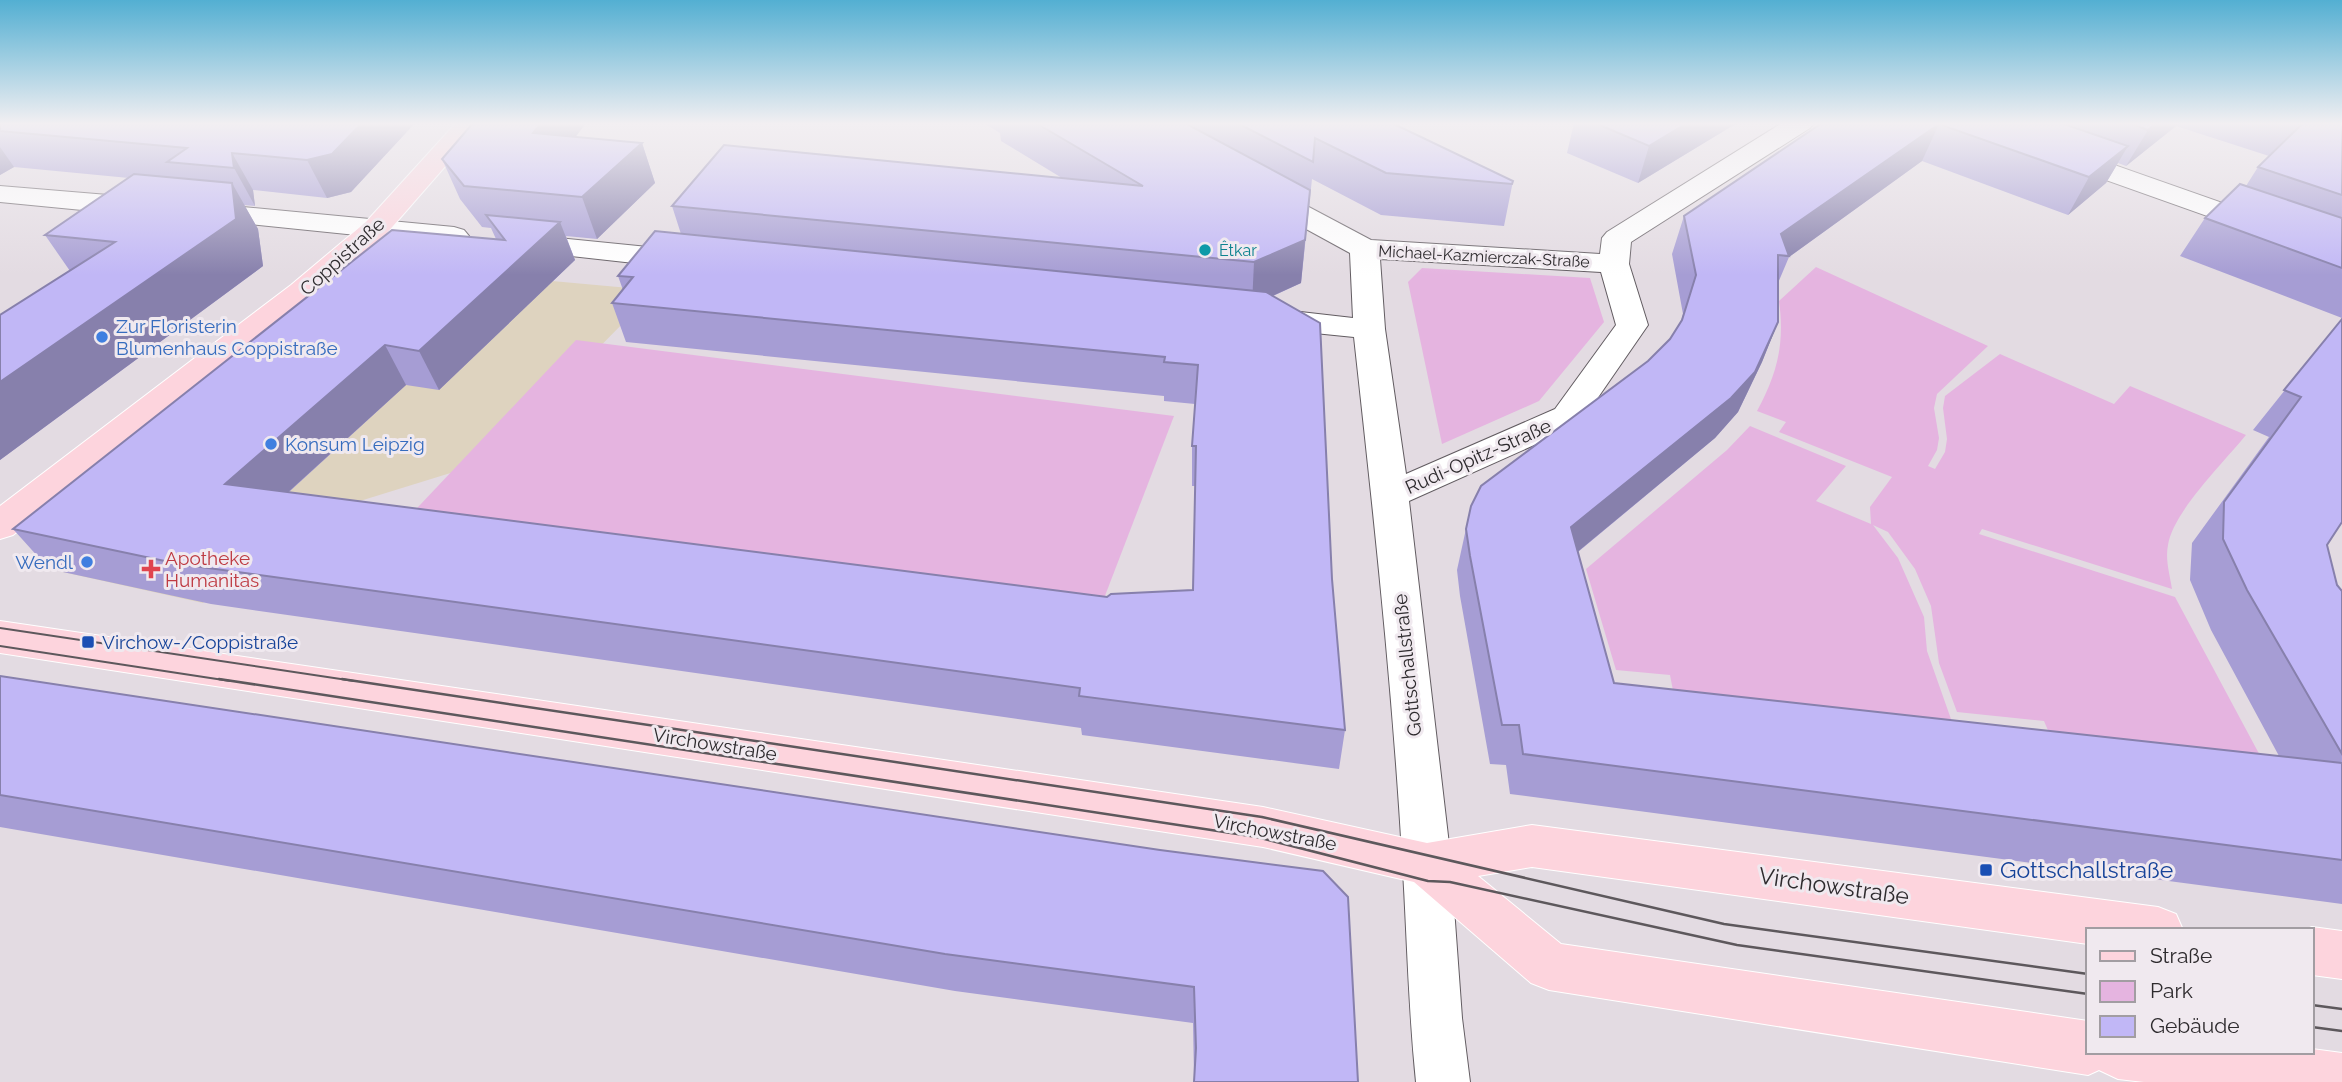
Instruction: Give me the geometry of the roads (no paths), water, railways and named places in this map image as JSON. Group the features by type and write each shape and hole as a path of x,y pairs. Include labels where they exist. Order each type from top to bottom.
{"main road":[{"name":"Coppistraße","path":"0,526 302,292 376,228 425,173"},
{"name":"Virchowstraße","path":"0,637 1262,827 1427,864 1532,846 2143,928"},
{"name":"Virchowstraße","path":"1427,864 1549,966 2086,1048"},
{"path":"2314,951 2342,955"},
{"path":"2134,1054 2342,1080"}],"street":[{"path":"1614,264 1617,238 1720,173"},
{"path":"2112,173 2342,255"},
{"name":"Michael-Kazmierczak-Straße","path":"1244,183 1365,249 1614,264"},
{"path":"0,194 713,262"},
{"name":"Gottschallstraße","path":"1365,249 1369,329 1390,495 1427,864 1436,1018 1443,1082"},
{"name":"Rudi-Opitz-Straße","path":"1390,495 1567,417 1632,325 1614,264"},
{"path":"1237,315 1369,329"}],"tram line":[{"path":"0,628 354,681"},
{"path":"0,646 230,681"},
{"path":"219,679 1257,837 1428,881 1450,882 1737,945 2086,994"},
{"path":"342,679 1262,817 1724,924 2086,974"},
{"path":"2314,1005 2342,1009"},
{"path":"2314,1027 2342,1031"}],"place":[{"name":"Êtkar","path":"1205,250"},
{"name":"Zur Floristerin Blumenhaus Coppistraße","path":"102,337"},
{"name":"Konsum Leipzig","path":"271,444"},
{"name":"Wendl","path":"87,562"},
{"name":"Apotheke Humanitas","path":"151,569"},
{"name":"Virchow-/Coppistraße","path":"88,642"},
{"name":"Gottschallstraße","path":"1986,870"}]}
